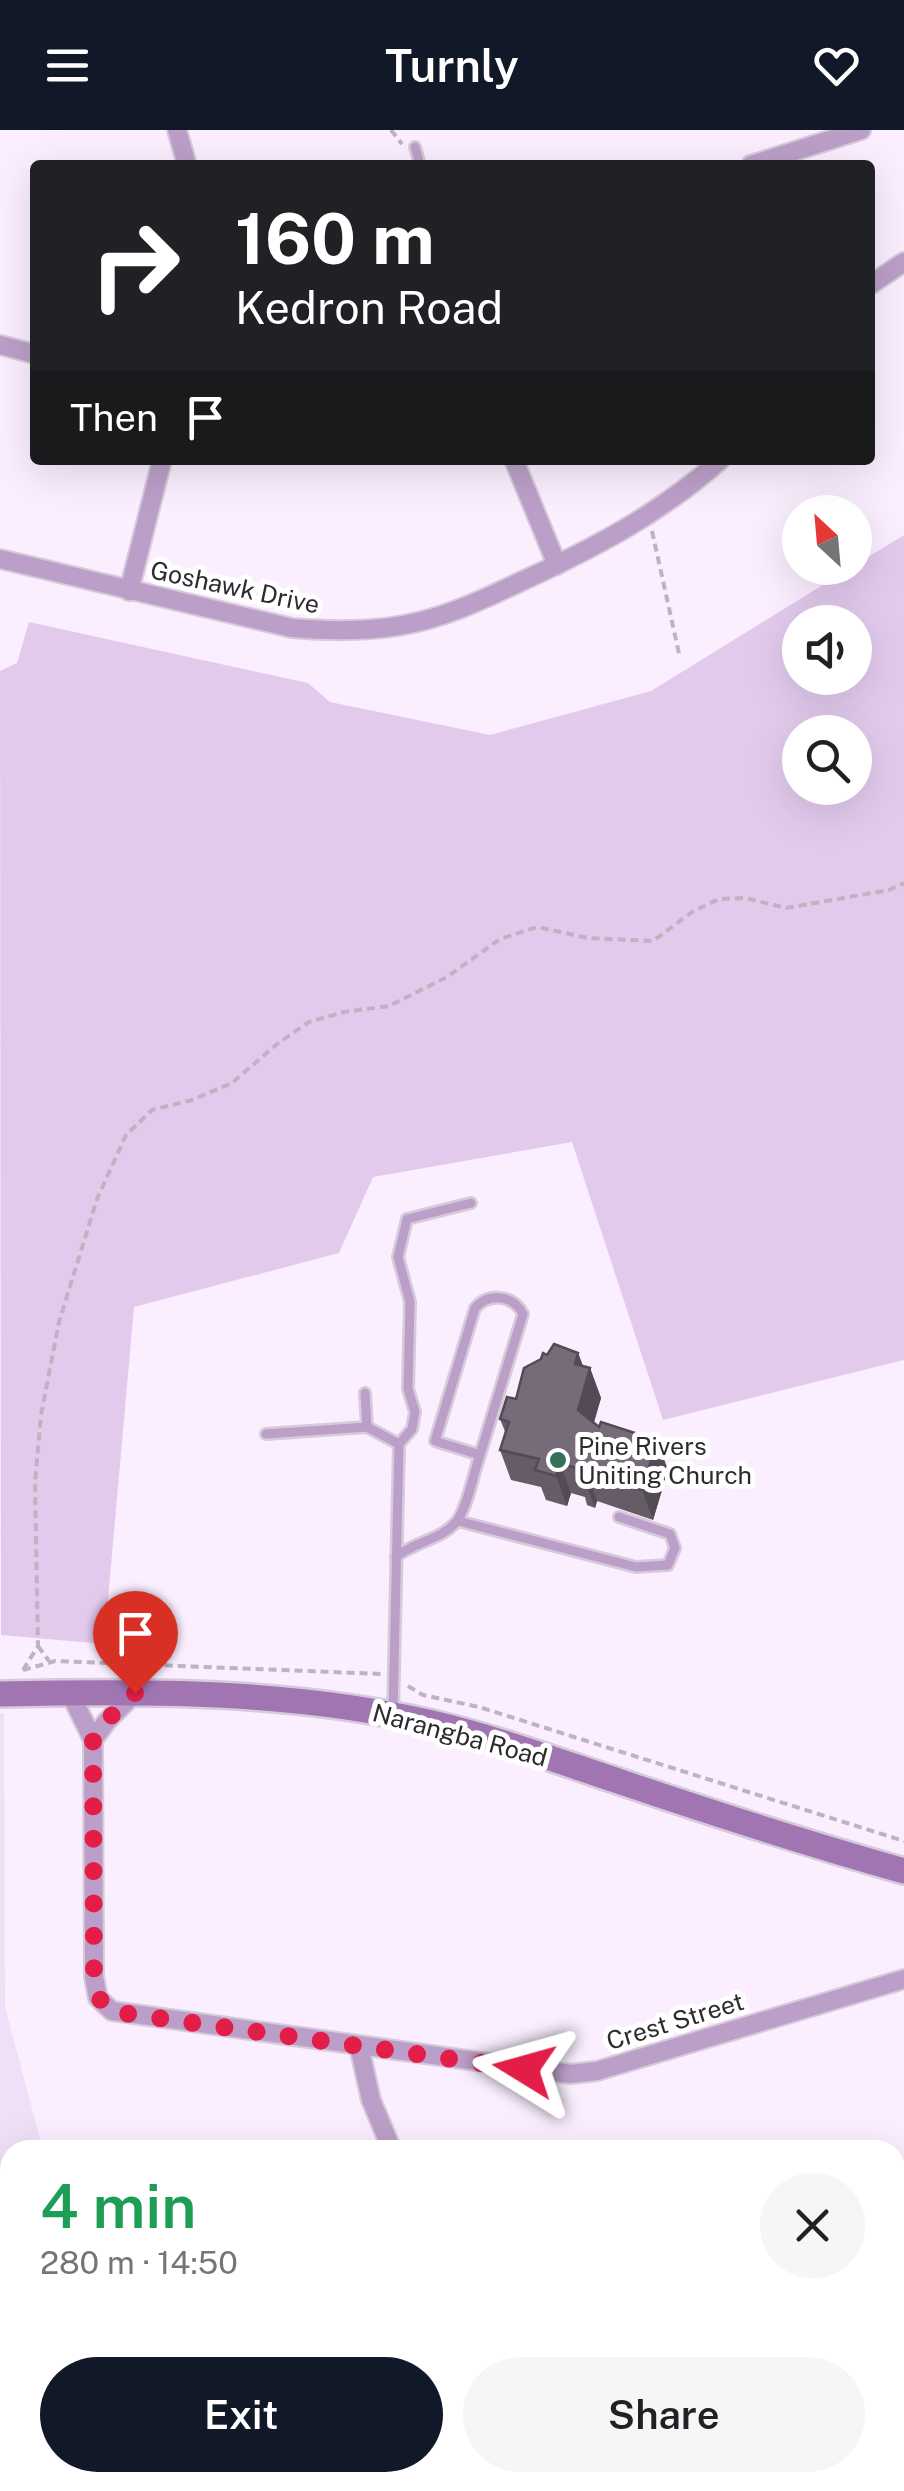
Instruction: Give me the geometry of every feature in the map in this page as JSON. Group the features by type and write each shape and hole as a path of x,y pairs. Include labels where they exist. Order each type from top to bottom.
{"main road":[{"name":"Narangba Road","path":"0,1694 135,1693 293,1699 393,1716 484,1736 729,1818 904,1871"}],"street":[{"path":"177,130 186,160"},
{"path":"767,160 861,130"},
{"path":"875,282 904,262"},
{"path":"0,344 30,353"},
{"path":"129,590 161,465"},
{"path":"516,465 557,565"},
{"name":"Goshawk Drive","path":"0,559 292,628 368,630 437,618 557,565 648,517 714,465"},
{"path":"70,1694 93,1740 135,1693"},
{"name":"Crest Street","path":"93,1740 94,1977 102,2004 122,2013 557,2074 584,2074 904,1979"},
{"path":"359,2046 370,2100 388,2140"}],"lane":[{"path":"415,147 419,160"},
{"path":"393,1716 399,1444 412,1429 414,1412 408,1389 410,1302 398,1257 407,1219 471,1203"},
{"path":"396,1558 410,1545 427,1540 458,1521 480,1455 523,1314 508,1299 485,1299 475,1308 435,1441 480,1455"},
{"path":"366,1394 367,1427"},
{"path":"266,1434 367,1427 399,1444"},
{"path":"458,1521 636,1567 668,1565 674,1554 673,1537 618,1517"}],"path":[{"path":"390,130 402,144"},
{"path":"648,517 680,658"},
{"path":"376,1674 49,1661 23,1670 38,1646 35,1483 41,1415 59,1322 97,1198 126,1136 152,1110 192,1100 232,1082 309,1022 389,1006 447,977 500,940 537,927 588,938 653,941 692,912 719,900 746,898 786,908 889,890 904,883"},
{"path":"38,1646 49,1661"},
{"path":"359,1687 361,1674"},
{"path":"405,1676 415,1692 479,1707 904,1841"}],"shaded area":[{"path":"904,535 904,1360 663,1420 572,1142 373,1177 339,1253 134,1307 104,1644 1,1635 0,671 17,663 29,622 308,683 330,702 490,735 651,691 782,610 782,695 872,695 872,605 790,605 823,585 872,585 872,555"},
{"path":"0,1713 4,1713 5,2007 40,2140 0,2140"}],"building":[{"path":"554,1344 578,1353 575,1364 590,1368 578,1410 599,1427 601,1422 657,1440 642,1490 586,1471 584,1478 577,1475 579,1469 560,1463 556,1476 535,1470 539,1459 500,1450 509,1422 500,1419 507,1397 516,1399 524,1368 541,1359 543,1353 547,1355"}],"place":[{"name":"Pine Rivers Uniting Church","path":"558,1460"}],"route":[{"path":"135,1693 93,1740 94,1977 98,1998 105,2008 524,2069"}]}
